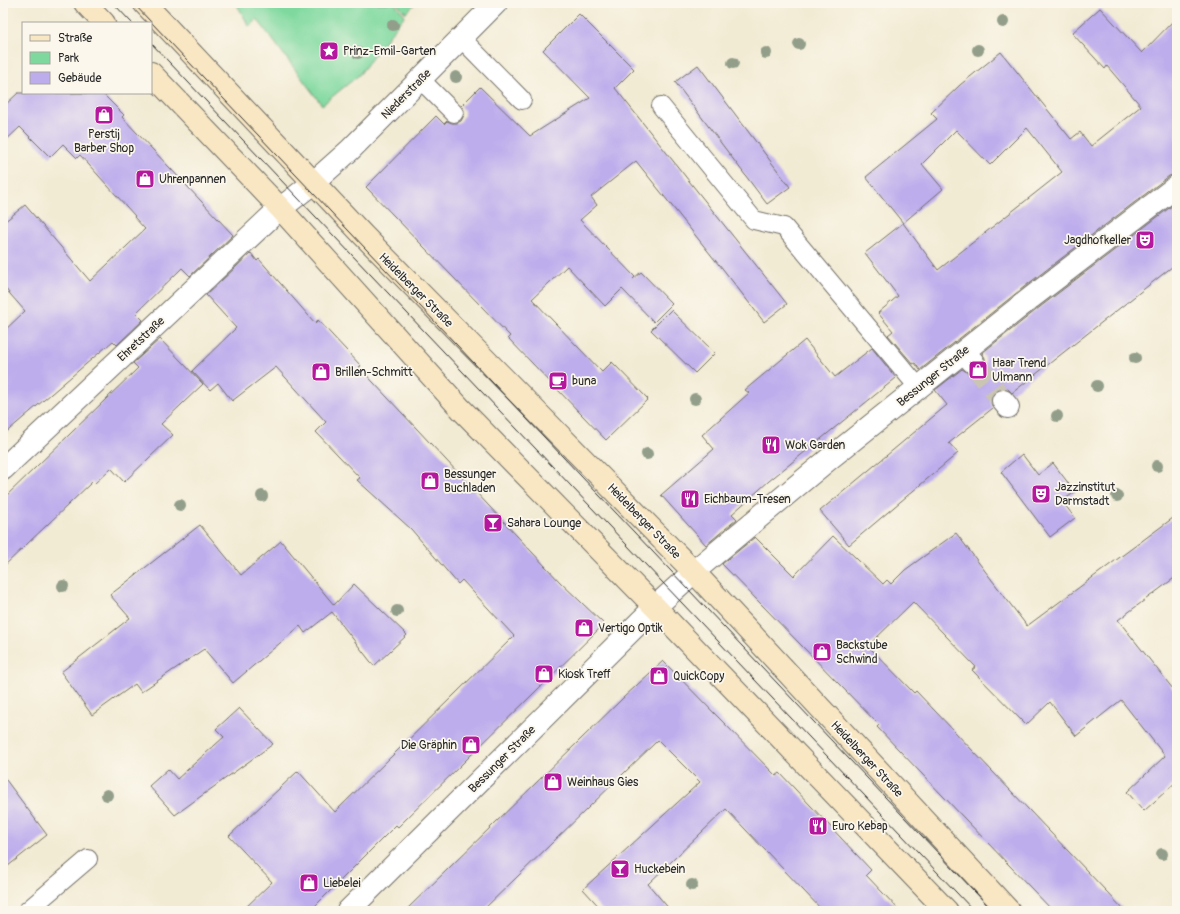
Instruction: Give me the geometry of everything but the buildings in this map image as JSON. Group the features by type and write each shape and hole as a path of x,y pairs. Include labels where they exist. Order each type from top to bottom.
{"main road":[{"path":"84,3 103,22"},
{"name":"Heidelberger Straße","path":"144,3 313,183 694,572 1009,911"},
{"path":"152,74 280,208 461,409 655,607 947,911"}],"street":[{"name":"Niederstraße","path":"280,208 313,183 350,150 496,3"},
{"name":"Bessunger Straße","path":"694,572 829,459 1032,297 1177,186"},
{"name":"Ehretstraße","path":"3,469 280,208"},
{"path":"655,607 694,572"},
{"name":"Bessunger Straße","path":"348,911 655,607"}],"lane":[{"path":"461,38 522,100"},
{"path":"420,79 454,113"},
{"path":"661,106 754,220 784,227 919,388"},
{"path":"28,911 88,859"}],"green space":[{"name":"Prinz-Emil-Garten","path":"236,3 394,3 405,15 359,75 322,105 257,19 249,26"},
{"path":"396,3 416,3 406,13"}],"tunnel":[{"path":"973,362 1003,401"}],"tram line":[{"path":"113,3 131,22"},
{"path":"133,3 151,22"},
{"path":"152,23 993,911"},
{"path":"152,44 974,911"}],"place":[{"name":"Prinz-Emil-Garten","path":"329,51"},
{"name":"Perstij Barber Shop","path":"104,115"},
{"name":"Uhrenpannen","path":"145,179"},
{"name":"Jagdhofkeller","path":"1145,240"},
{"name":"Haar Trend Ulmann","path":"978,370"},
{"name":"Brillen-Schmitt","path":"321,372"},
{"name":"buna","path":"558,381"},
{"name":"Wok Garden","path":"771,445"},
{"name":"Bessunger Buchladen","path":"430,481"},
{"name":"Jazzinstitut Darmstadt","path":"1041,494"},
{"name":"Eichbaum-Tresen","path":"690,499"},
{"name":"Sahara Lounge","path":"493,523"},
{"name":"Vertigo Optik","path":"584,628"},
{"name":"Backstube Schwind","path":"822,652"},
{"name":"Kiosk Treff","path":"544,674"},
{"name":"QuickCopy","path":"659,676"},
{"name":"Die Gräphin","path":"471,745"},
{"name":"Weinhaus Gies","path":"553,782"},
{"name":"Euro Kebap","path":"818,826"},
{"name":"Huckebein","path":"620,869"},
{"name":"Liebelei","path":"309,883"}]}
